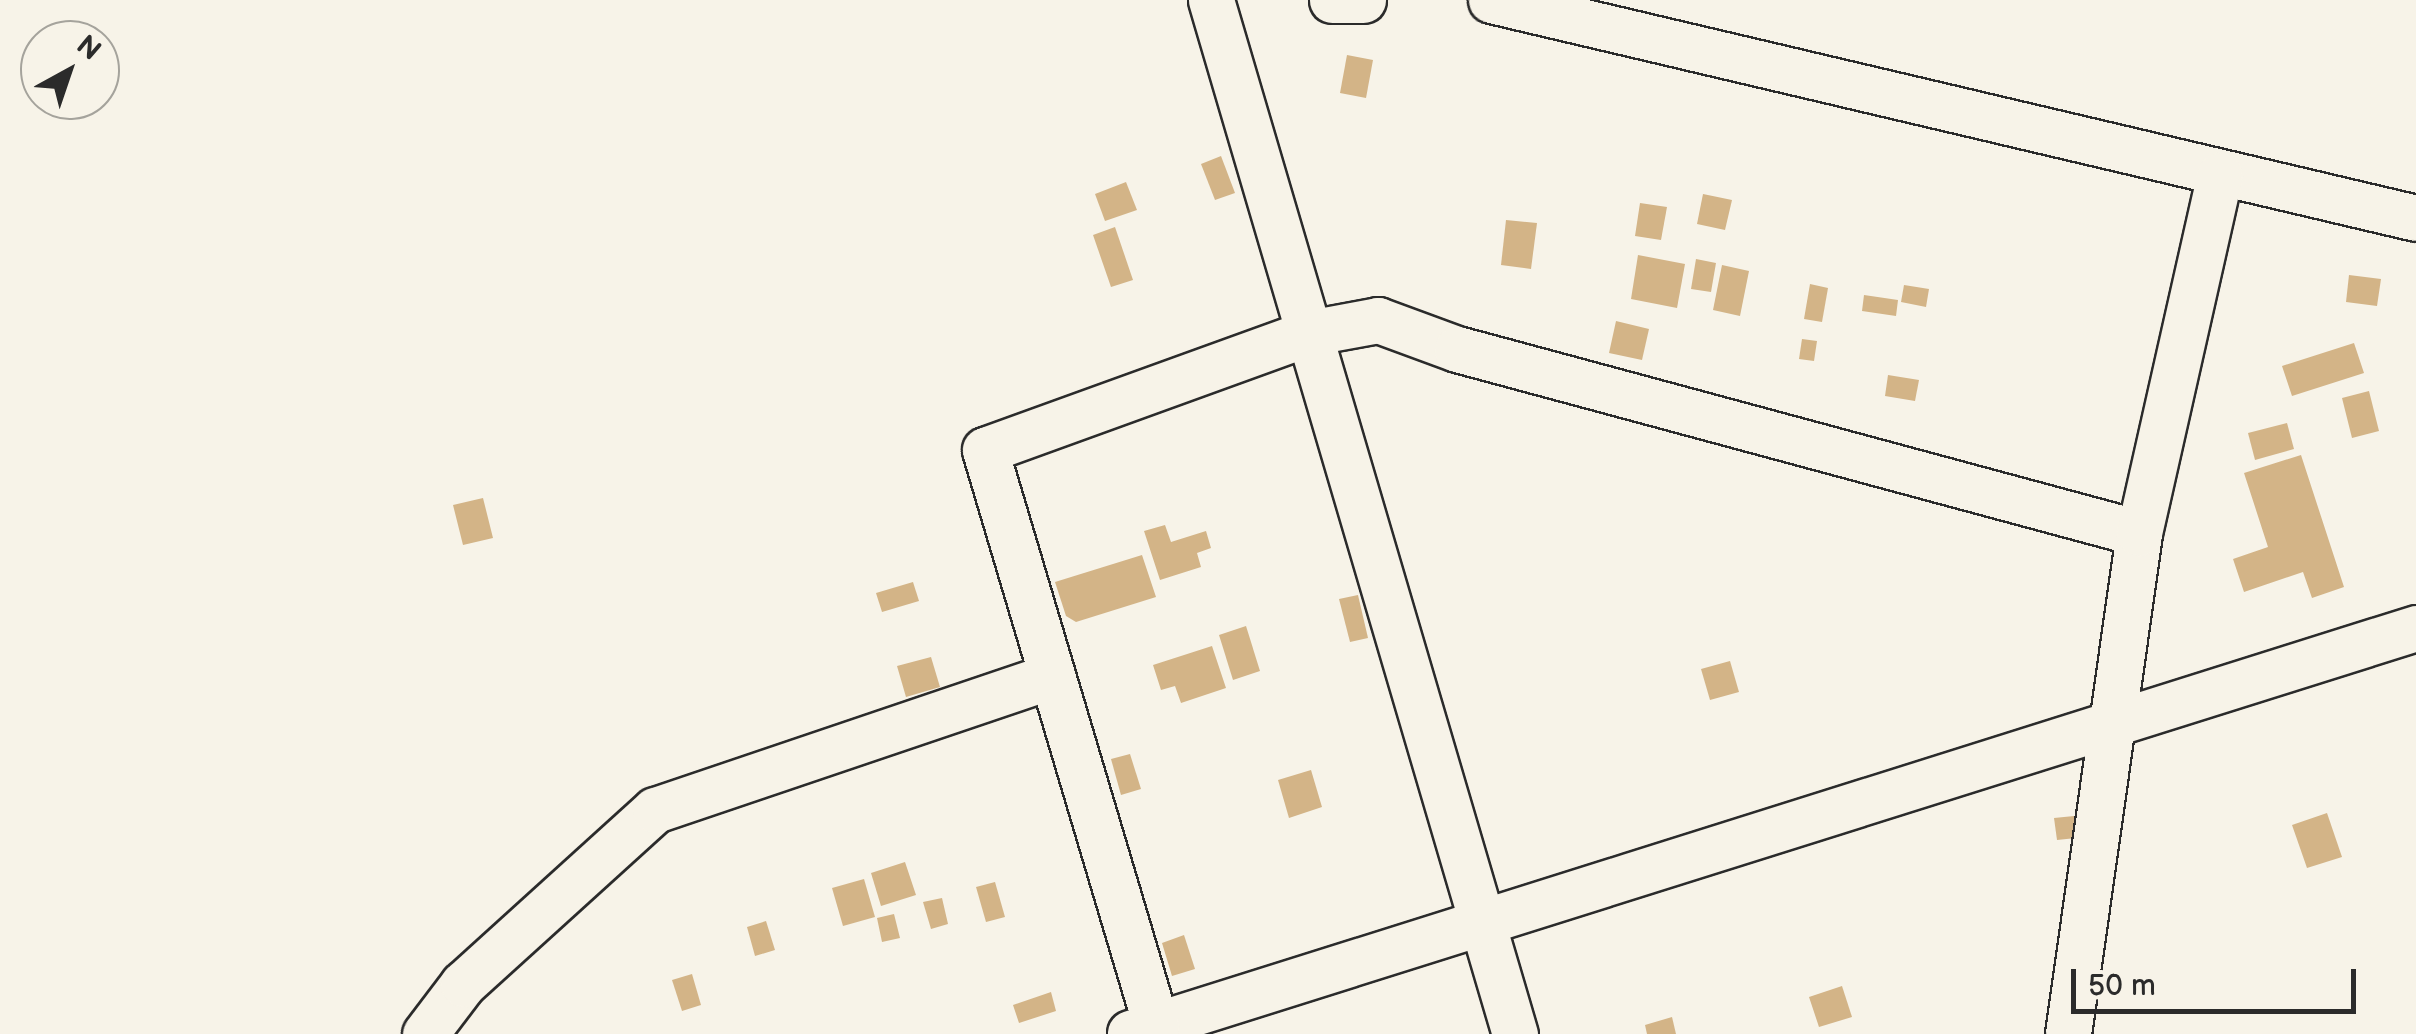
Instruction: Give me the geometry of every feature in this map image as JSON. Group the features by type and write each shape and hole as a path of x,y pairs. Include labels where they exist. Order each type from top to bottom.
{"street":[{"path":"1211,0 1478,923 1515,1034"},
{"path":"1332,0 1363,0"},
{"path":"1492,0 2220,175 2416,218"},
{"path":"2068,1034 2107,725 2140,533 2220,175"},
{"path":"2140,533 1457,349 1378,320 1308,333 985,450 1052,676 1143,1031 2416,628"},
{"path":"425,1034 464,984 655,810 1052,676"}],"building":[{"path":"1347,55 1373,60 1366,98 1340,93"},
{"path":"1221,156 1235,193 1215,200 1201,164"},
{"path":"1126,182 1137,210 1105,221 1095,194"},
{"path":"1703,194 1732,200 1725,230 1697,224"},
{"path":"1640,203 1667,207 1661,240 1635,236"},
{"path":"1506,220 1537,223 1531,269 1501,265"},
{"path":"1115,227 1133,280 1111,287 1093,235"},
{"path":"1638,255 1685,264 1677,308 1631,299"},
{"path":"1696,259 1716,263 1711,292 1691,289"},
{"path":"1722,265 1749,271 1740,316 1713,310"},
{"path":"2349,275 2381,279 2377,306 2346,302"},
{"path":"1810,284 1828,288 1822,322 1804,319"},
{"path":"1904,285 1929,289 1926,307 1901,302"},
{"path":"1864,295 1898,300 1896,316 1862,311"},
{"path":"1616,321 1649,329 1642,360 1609,353"},
{"path":"1802,339 1817,341 1814,361 1799,359"},
{"path":"2354,343 2364,373 2292,396 2282,366"},
{"path":"1888,375 1919,380 1915,401 1885,396"},
{"path":"2369,391 2379,431 2352,438 2342,398"},
{"path":"2287,423 2294,449 2255,460 2248,433"},
{"path":"2301,455 2344,587 2312,598 2303,572 2244,592 2233,559 2268,547 2244,473"},
{"path":"483,498 493,538 463,545 453,505"},
{"path":"1165,525 1171,542 1206,531 1211,548 1197,553 1201,567 1160,580 1144,531"},
{"path":"1142,555 1156,597 1076,622 1066,616 1055,582"},
{"path":"913,582 919,601 882,612 876,593"},
{"path":"1358,595 1368,638 1350,642 1339,599"},
{"path":"1246,626 1260,671 1233,680 1219,635"},
{"path":"1212,646 1226,688 1181,703 1175,686 1161,690 1153,665"},
{"path":"931,657 940,687 906,697 897,666"},
{"path":"1730,661 1739,692 1710,700 1701,669"},
{"path":"1130,754 1141,789 1121,795 1111,759"},
{"path":"1311,770 1322,807 1289,818 1278,780"},
{"path":"2327,813 2342,857 2307,868 2292,825"},
{"path":"2074,816 2076,838 2057,840 2054,818"},
{"path":"905,862 916,895 881,906 871,873"},
{"path":"864,879 875,917 843,926 832,888"},
{"path":"995,882 1005,917 986,922 976,887"},
{"path":"942,898 948,924 931,929 923,902"},
{"path":"894,914 900,938 882,942 877,918"},
{"path":"766,921 775,950 755,956 747,927"},
{"path":"1184,935 1195,969 1172,976 1162,943"},
{"path":"692,974 701,1005 682,1011 672,980"},
{"path":"1842,986 1852,1017 1819,1027 1809,997"},
{"path":"1051,992 1056,1011 1019,1023 1013,1005"},
{"path":"1672,1017 1676,1034 1647,1034 1645,1025"}]}
